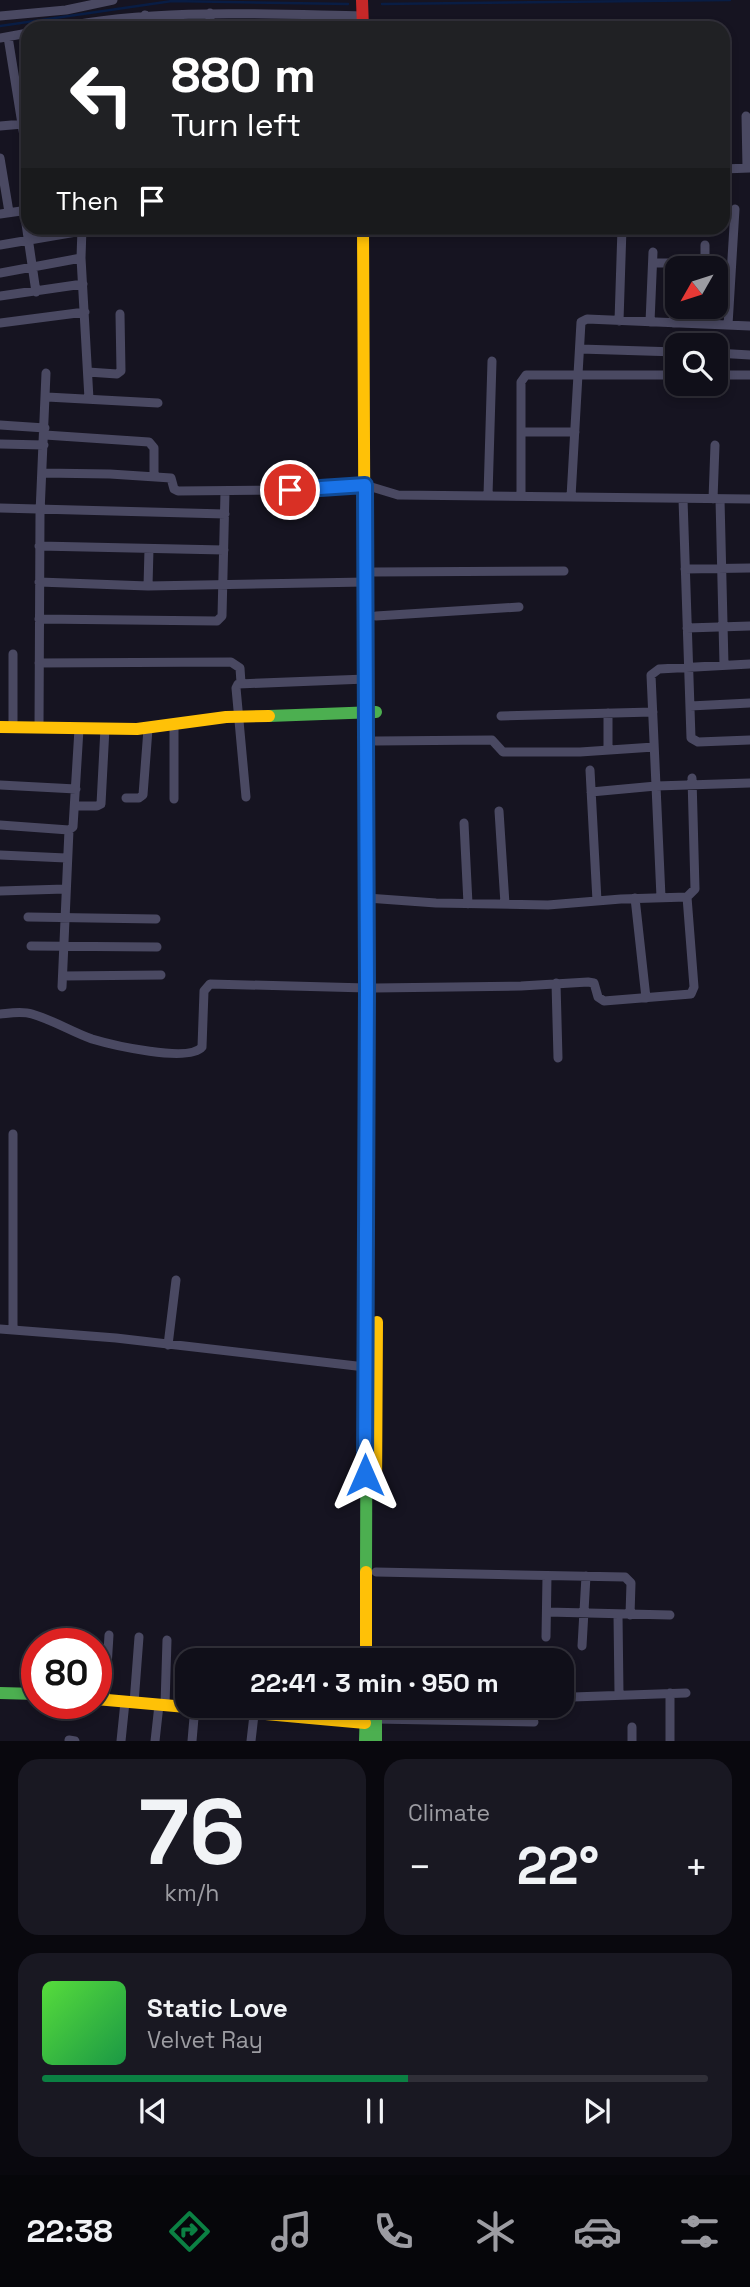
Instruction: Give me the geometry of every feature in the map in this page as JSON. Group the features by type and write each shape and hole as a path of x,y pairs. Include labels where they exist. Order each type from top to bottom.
{"main road":[{"path":"366,16 373,0"},
{"path":"363,235 376,616 371,712 376,1648"},
{"path":"371,898 376,741 366,680 366,582 374,235"},
{"path":"7,727 148,729 202,719 238,716 371,712"},
{"path":"366,1648 365,1367 371,1003"},
{"path":"0,1693 21,1694"},
{"path":"112,1701 175,1706"},
{"path":"365,1741 372,1718"},
{"path":"373,1718 376,1741"}],"street":[{"path":"0,16 113,0"},
{"path":"209,21 210,13"},
{"path":"120,21 145,15 210,13 366,16"},
{"path":"145,15 146,21"},
{"path":"4,37 21,115"},
{"path":"730,169 749,168 747,116"},
{"path":"0,126 21,124"},
{"path":"0,158 5,213"},
{"path":"728,325 735,209"},
{"path":"28,235 36,292"},
{"path":"0,245 56,235"},
{"path":"82,235 89,399"},
{"path":"619,321 622,235"},
{"path":"705,245 705,256"},
{"path":"650,322 653,252"},
{"path":"0,273 81,258"},
{"path":"653,263 665,263"},
{"path":"0,296 83,284"},
{"path":"0,323 85,312"},
{"path":"89,372 117,374 121,371 120,314"},
{"path":"572,497 581,322 587,319 750,326"},
{"path":"673,319 673,323"},
{"path":"704,319 704,324"},
{"path":"580,349 665,352"},
{"path":"728,354 750,355"},
{"path":"488,495 492,361"},
{"path":"39,728 39,546 46,373"},
{"path":"521,496 523,378 531,373 665,374"},
{"path":"728,375 750,375"},
{"path":"47,397 158,403"},
{"path":"0,425 45,436 149,442 154,448 154,477"},
{"path":"521,432 575,432"},
{"path":"0,444 45,436"},
{"path":"715,445 724,665"},
{"path":"43,473 173,478 174,489 178,491 370,487 398,495 750,499"},
{"path":"39,619 213,622 222,616 225,492"},
{"path":"683,499 691,734 694,741 750,740"},
{"path":"0,508 225,514"},
{"path":"39,546 224,550"},
{"path":"148,586 149,549"},
{"path":"685,569 750,568"},
{"path":"375,572 564,571"},
{"path":"39,582 148,586 366,582"},
{"path":"376,616 519,607"},
{"path":"687,628 750,626"},
{"path":"7,727 13,654"},
{"path":"39,663 231,662 240,668 241,683"},
{"path":"661,897 651,679 654,671 750,664"},
{"path":"246,797 236,686 241,683 366,680"},
{"path":"690,706 750,703"},
{"path":"501,716 653,712"},
{"path":"608,713 608,750"},
{"path":"174,724 174,799"},
{"path":"75,806 101,804 105,728"},
{"path":"62,987 66,858 75,806 79,729"},
{"path":"126,798 139,798 143,795 148,729"},
{"path":"376,741 492,740 502,751 580,752 654,747"},
{"path":"590,770 597,901"},
{"path":"371,898 468,904 548,905 687,897 692,895 695,889 692,781"},
{"path":"591,792 692,781 750,783"},
{"path":"0,785 76,789"},
{"path":"499,811 505,904"},
{"path":"464,823 468,904"},
{"path":"0,825 69,830"},
{"path":"0,855 66,858"},
{"path":"0,891 65,889"},
{"path":"0,1014 30,1013 92,1039 145,1050 187,1054 199,1051 202,1047 204,991 210,984 371,988 592,982 601,1000 688,994 693,991 687,897"},
{"path":"635,898 646,998"},
{"path":"28,917 156,919"},
{"path":"31,946 157,947"},
{"path":"63,976 161,975"},
{"path":"556,984 558,1058"},
{"path":"13,1134 13,1329"},
{"path":"168,1345 176,1280"},
{"path":"0,1329 365,1367"},
{"path":"376,1572 628,1578 631,1583 630,1615"},
{"path":"546,1637 547,1576"},
{"path":"582,1646 586,1576"},
{"path":"547,1612 670,1615"},
{"path":"618,1615 620,1694"},
{"path":"121,1741 139,1637"},
{"path":"155,1741 162,1705 167,1640"},
{"path":"670,1693 670,1741"},
{"path":"574,1697 686,1693"},
{"path":"192,1741 194,1718"},
{"path":"251,1741 253,1718"},
{"path":"427,1718 534,1722"},
{"path":"632,1727 632,1741"},
{"path":"69,1740 75,1741"}],"waterway":[{"path":"382,4 730,0"},
{"path":"34,21 172,1 348,4"},
{"path":"0,26 21,23"}],"traffic: fast":[{"path":"269,716 376,712"},
{"path":"366,1572 367,1256"},
{"path":"0,1693 21,1694"},
{"path":"365,1741 366,1718"},
{"path":"376,1718 376,1741"}],"traffic: slow":[{"path":"363,235 365,654"},
{"path":"0,727 137,729 226,717 269,716"},
{"path":"376,1492 377,1322"},
{"path":"366,1572 366,1648"},
{"path":"112,1700 365,1723"}],"traffic: jam":[{"path":"362,0 363,21"},
{"path":"365,654 367,1256"}],"route":[{"path":"290,490 365,485 365,1475"}]}
